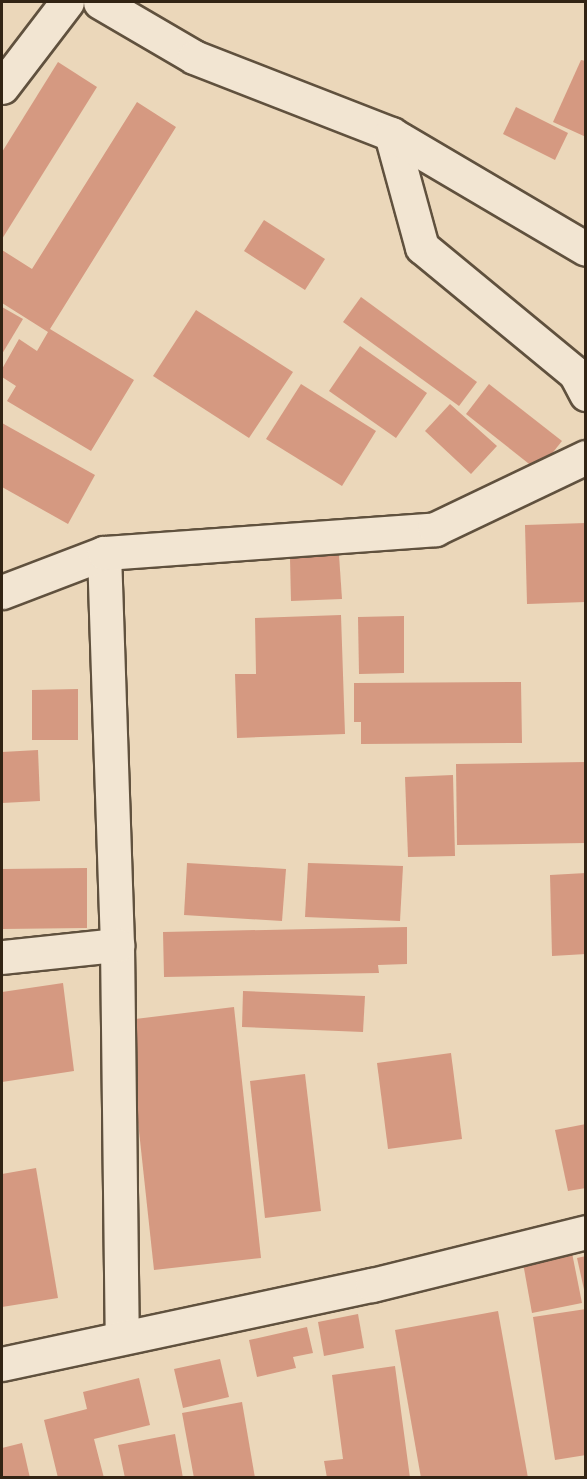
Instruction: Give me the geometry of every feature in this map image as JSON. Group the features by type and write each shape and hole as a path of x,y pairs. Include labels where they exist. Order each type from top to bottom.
{"street":[{"path":"2,87 67,2"},
{"path":"100,2 194,57 391,134 585,249"},
{"path":"391,134 422,247 575,373 585,394"},
{"path":"2,592 104,553 435,529 585,457"},
{"path":"104,553 117,945 122,1336"},
{"path":"2,957 117,945"},
{"path":"2,1364 122,1336 372,1285 585,1232"}],"building":[{"path":"581,60 586,61 586,137 553,122"},
{"path":"58,62 97,87 2,239 2,152"},
{"path":"137,102 176,127 50,329 134,380 91,451 7,401 16,386 2,377 2,369 19,339 37,351 48,332 2,303 2,250 32,269"},
{"path":"516,107 568,133 555,160 503,134"},
{"path":"264,220 325,259 305,290 244,251"},
{"path":"361,297 477,382 459,406 343,322"},
{"path":"2,307 23,319 2,354"},
{"path":"196,310 293,372 249,438 153,376"},
{"path":"360,346 427,393 396,438 329,391"},
{"path":"301,384 376,431 342,486 266,439"},
{"path":"489,384 562,441 538,471 466,414"},
{"path":"450,404 497,446 471,474 425,431"},
{"path":"2,423 95,475 68,524 2,487"},
{"path":"586,523 586,602 527,604 525,525"},
{"path":"339,555 342,599 291,601 290,558"},
{"path":"341,615 345,734 237,738 235,674 256,674 255,618"},
{"path":"404,616 404,673 359,674 358,617"},
{"path":"521,682 522,743 361,744 361,722 354,722 354,683"},
{"path":"78,689 78,740 32,740 32,690"},
{"path":"38,750 40,801 2,803 2,752"},
{"path":"586,762 586,843 457,845 456,764"},
{"path":"453,775 455,856 408,857 405,777"},
{"path":"187,863 286,869 282,921 184,915"},
{"path":"308,863 403,866 400,921 305,917"},
{"path":"87,868 87,928 2,929 2,869"},
{"path":"586,873 586,954 552,956 550,875"},
{"path":"407,927 407,964 378,965 379,973 164,977 163,932"},
{"path":"63,983 74,1071 2,1082 2,992"},
{"path":"243,991 365,996 363,1032 242,1027"},
{"path":"234,1007 261,1258 154,1270 127,1020"},
{"path":"451,1053 462,1139 388,1149 377,1063"},
{"path":"305,1074 321,1211 265,1218 250,1081"},
{"path":"586,1124 586,1188 568,1191 555,1130"},
{"path":"36,1168 58,1298 2,1307 2,1174"},
{"path":"572,1253 582,1303 532,1313 523,1263"},
{"path":"586,1256 586,1294 585,1294 577,1258"},
{"path":"586,1309 586,1455 555,1460 533,1317"},
{"path":"498,1311 528,1478 421,1478 395,1330"},
{"path":"358,1314 364,1348 324,1356 318,1322"},
{"path":"307,1327 313,1353 293,1357 296,1368 257,1377 249,1340"},
{"path":"220,1359 229,1397 183,1408 174,1369"},
{"path":"395,1366 410,1478 327,1478 324,1461 343,1459 332,1375"},
{"path":"139,1378 150,1425 94,1439 104,1478 58,1478 44,1420 87,1409 83,1392"},
{"path":"242,1402 255,1478 194,1478 182,1413"},
{"path":"175,1434 183,1478 125,1478 118,1445"},
{"path":"22,1443 30,1478 2,1478 2,1448"}]}
